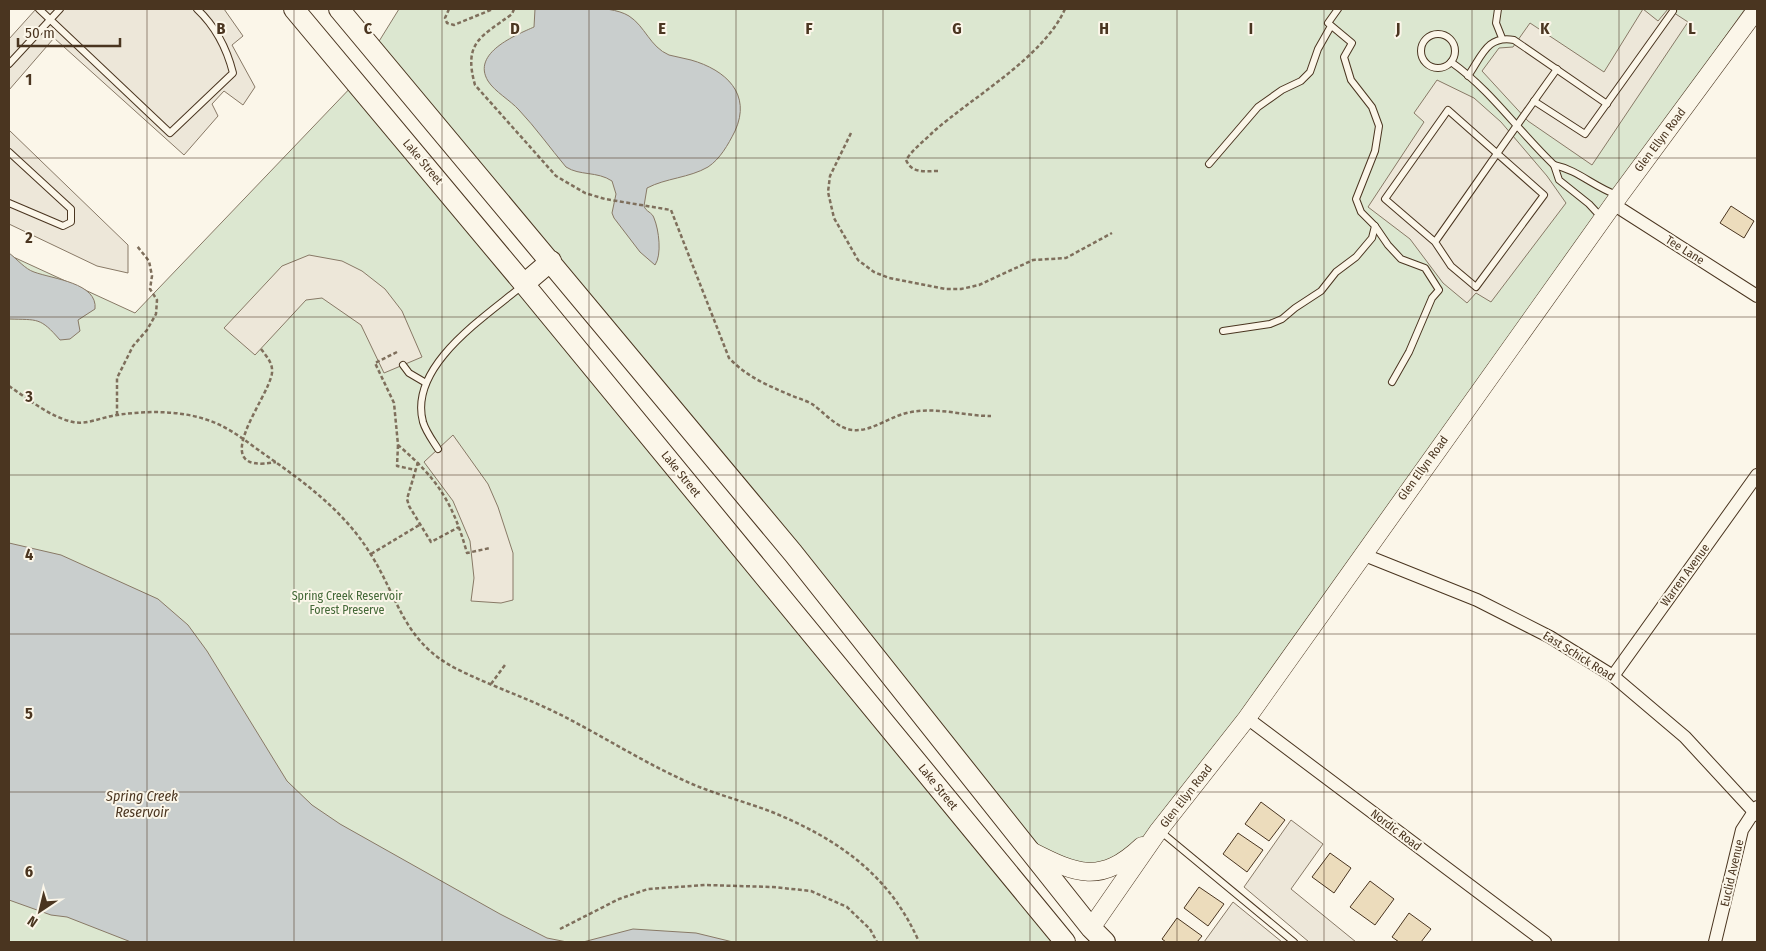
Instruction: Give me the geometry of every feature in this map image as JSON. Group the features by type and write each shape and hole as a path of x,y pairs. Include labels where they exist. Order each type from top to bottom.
{"main road":[{"name":"Lake Street","path":"294,9 524,284 1066,942"},
{"path":"339,9 780,537 1098,935 1066,942"},
{"path":"524,284 551,261"}],"street":[{"name":"Glen Ellyn Road","path":"1098,935 1158,830 1247,718 1602,219 1757,9"},
{"name":"Tee Lane","path":"1616,200 1757,296"},
{"name":"Warren Avenue","path":"1613,676 1757,475"},
{"name":"East Schick Road","path":"1362,554 1477,600 1543,633 1613,676 1685,737 1756,811"},
{"name":"Nordic Road","path":"1247,718 1545,942"},
{"name":"Euclid Avenue","path":"1715,942 1742,830 1756,811"},
{"path":"1029,850 1068,870 1109,871 1132,856 1158,830"}],"lane":[{"path":"39,9 170,133 233,73 228,53 206,17 198,9"},
{"path":"9,64 60,9"},
{"path":"1338,9 1328,23 1352,43 1344,58 1351,80 1372,107 1379,126 1375,151 1356,199 1361,212 1375,226 1388,245 1401,259 1425,268 1439,290 1432,298 1409,352 1392,382"},
{"path":"1498,9 1496,23 1502,38"},
{"path":"1534,101 1585,134 1673,11"},
{"path":"1209,164 1258,107 1282,90 1300,81 1310,72 1318,49 1331,26"},
{"path":"1435,34 1448,38 1455,49 1451,62 1440,69 1427,65 1420,54 1424,41 1435,34"},
{"path":"1468,76 1491,43 1502,38 1514,40 1607,104"},
{"path":"1451,62 1468,76 1554,165 1559,180 1589,204 1602,219"},
{"path":"1435,242 1557,69"},
{"path":"1448,110 1544,195 1476,287 1451,266 1435,242 1384,199 1448,110"},
{"path":"9,152 71,209 71,222 62,226 9,203"},
{"path":"1554,165 1570,168 1616,200"},
{"path":"1224,331 1270,324 1282,320 1295,308 1322,291 1336,272 1356,257 1372,238 1375,226"},
{"path":"438,449 423,424 421,409 422,393 426,383 436,365 464,336 524,284"},
{"path":"403,365 410,373 426,383"},
{"path":"1158,830 1294,942"}],"path":[{"path":"449,9 445,18 447,23 454,25 492,9"},
{"path":"514,9 512,14 477,40 471,53 475,85 556,176 578,190 605,199 657,206 666,208 674,214 729,358 742,371 762,383 811,403 846,429 866,428 909,412 929,410 970,416 991,416"},
{"path":"938,171 915,171 908,166 906,160 911,152 942,124 1006,76 1045,37 1065,9"},
{"path":"851,133 830,176 828,192 834,218 858,260 874,272 889,278 946,290 961,289 979,285 1033,260 1066,258 1112,233"},
{"path":"117,415 117,378 133,346 147,330 156,314 157,300 150,288 152,276 149,261 137,246"},
{"path":"261,349 270,361 272,375 242,439 242,452 251,462 259,465 276,462"},
{"path":"397,352 375,363 394,403 398,445 397,466 416,470"},
{"path":"9,386 45,409 72,422 86,422 117,415 166,412 197,417 221,426 276,462 326,500 356,533 371,554 401,615 419,642 453,667 557,713 692,784 772,813 830,840 860,861 883,883 904,912 920,942"},
{"path":"398,445 418,462 450,502 467,553 490,548"},
{"path":"418,462 407,499 409,506 431,542 459,527"},
{"path":"371,554 421,524"},
{"path":"491,684 505,666"},
{"path":"560,930 619,899 648,889 705,885 773,887 811,892 847,907 870,929 877,942"}],"green space":[{"path":"399,9 1745,9 1242,714 1153,827 1134,846 1112,861 1093,865 1067,862 1034,846 373,51"},
{"name":"Spring Creek Reservoir Forest Preserve","path":"356,82 1064,942 9,942 9,255 135,313"}],"shaded area":[{"path":"36,9 224,9 243,36 232,45 255,87 243,105 224,91 212,104 218,116 184,155 54,38 9,90 9,39"},
{"path":"1643,9 1658,21 1668,9 1688,22 1592,165 1528,121 1482,71 1499,48 1513,47 1530,23 1604,72"},
{"path":"1437,80 1474,98 1501,122 1547,176 1566,203 1491,302 1476,293 1467,303 1443,283 1410,239 1368,207 1424,122 1414,113"},
{"path":"9,130 128,245 128,273 97,266 9,224"},
{"path":"309,255 342,261 362,271 385,289 402,311 422,357 384,373 361,325 322,298 306,300 255,355 224,328 282,266"},
{"path":"453,435 488,484 498,507 513,553 513,600 501,603 471,601 474,578 470,541 453,501 424,462"},
{"path":"1291,820 1323,844 1291,889 1356,942 1309,942 1244,887"},
{"path":"1233,902 1282,942 1204,942"}],"water":[{"path":"596,8 620,12 635,20 652,42 662,51 669,55 704,64 715,70 725,77 738,95 740,106 739,118 735,131 716,160 701,171 647,188 644,206 653,216 658,236 659,249 655,265 640,252 614,218 612,213 616,194 612,181 600,176 577,172 566,167 525,117 488,81 484,71 485,62 490,54 507,40 534,27 535,9"},
{"path":"9,253 31,271 73,283 89,293 94,300 95,309 78,320 80,331 70,339 60,340 48,327 38,321 9,319"},
{"name":"Spring Creek Reservoir","path":"9,543 61,555 158,599 188,625 207,651 287,781 312,805 340,824 500,914 547,938 567,942 131,942 67,917 51,915 9,900"},
{"path":"633,929 696,933 733,942 583,942"}],"building":[{"path":"1731,206 1754,221 1744,238 1720,223"},
{"path":"1261,802 1285,820 1269,841 1245,824"},
{"path":"1238,833 1263,850 1247,872 1223,854"},
{"path":"1330,853 1351,868 1334,893 1312,877"},
{"path":"1370,881 1394,899 1375,925 1350,907"},
{"path":"1199,887 1224,904 1208,926 1184,908"},
{"path":"1409,913 1431,929 1421,942 1399,942 1392,937"},
{"path":"1177,918 1202,936 1197,942 1166,942 1162,939"}]}
